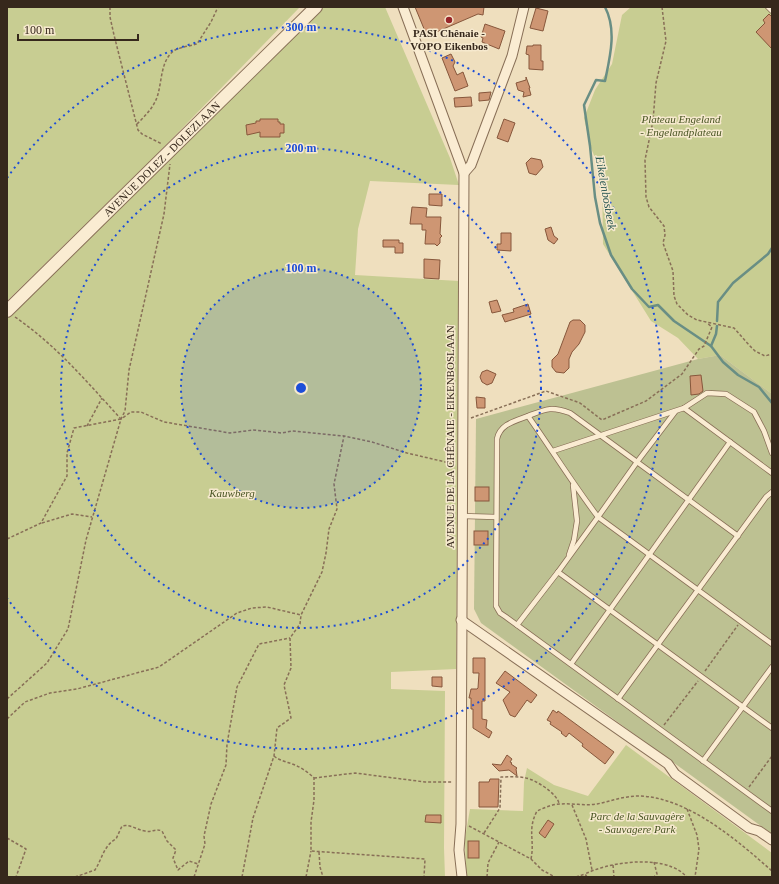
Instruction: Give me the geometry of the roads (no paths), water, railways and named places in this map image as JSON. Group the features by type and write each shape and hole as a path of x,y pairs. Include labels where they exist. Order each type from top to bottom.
{"street":[{"name":"AVENUE DOLEZ - DOLEZLAAN","path":"7,311 316,7"},
{"name":"AVENUE DE LA CHÊNAIE - EIKENBOSLAAN","path":"403,7 464,173 461,516 461,782 459,850 462,877"},
{"path":"464,173 471,165 512,56 524,7"},
{"path":"461,620 668,764 675,774 749,828 759,831 772,840"}],"lane":[{"path":"768,7 772,11"},
{"path":"553,451 675,412 707,393 726,394 754,412 772,453"},
{"path":"738,536 570,413 560,409 550,408 506,425 498,434 496,606 500,613 772,811"},
{"path":"684,408 772,473"},
{"path":"517,625 568,559 637,462 675,412"},
{"path":"528,416 553,451 573,484 598,517 772,644"},
{"path":"570,664 730,442"},
{"path":"568,559 574,540 577,521 573,484"},
{"path":"618,699 766,498 772,492"},
{"path":"461,516 496,517"},
{"path":"558,572 772,728"},
{"path":"703,761 772,667"}],"waterway":[{"name":"Eikelenbosbeek","path":"605,7 609,16 612,34 605,81 596,80 584,105 595,197 600,223 611,255 632,289 649,307 658,305 674,321 711,346 723,362 738,375 759,387 772,403"},
{"name":"Eikelenbosbeek","path":"717,321 718,302 733,283 768,254 772,248"},
{"name":"Eikelenbosbeek","path":"711,346 716,334 717,326"}],"place":[{"name":"PASI Chênaie - VOPO Eikenbos","path":"449,20"}],"park label":[{"name":"Plateau Engeland - Engelandplateau","path":"681,125"},
{"name":"Kauwberg","path":"232,493"},
{"name":"Parc de la Sauvagère - Sauvagere Park","path":"637,822"}]}
